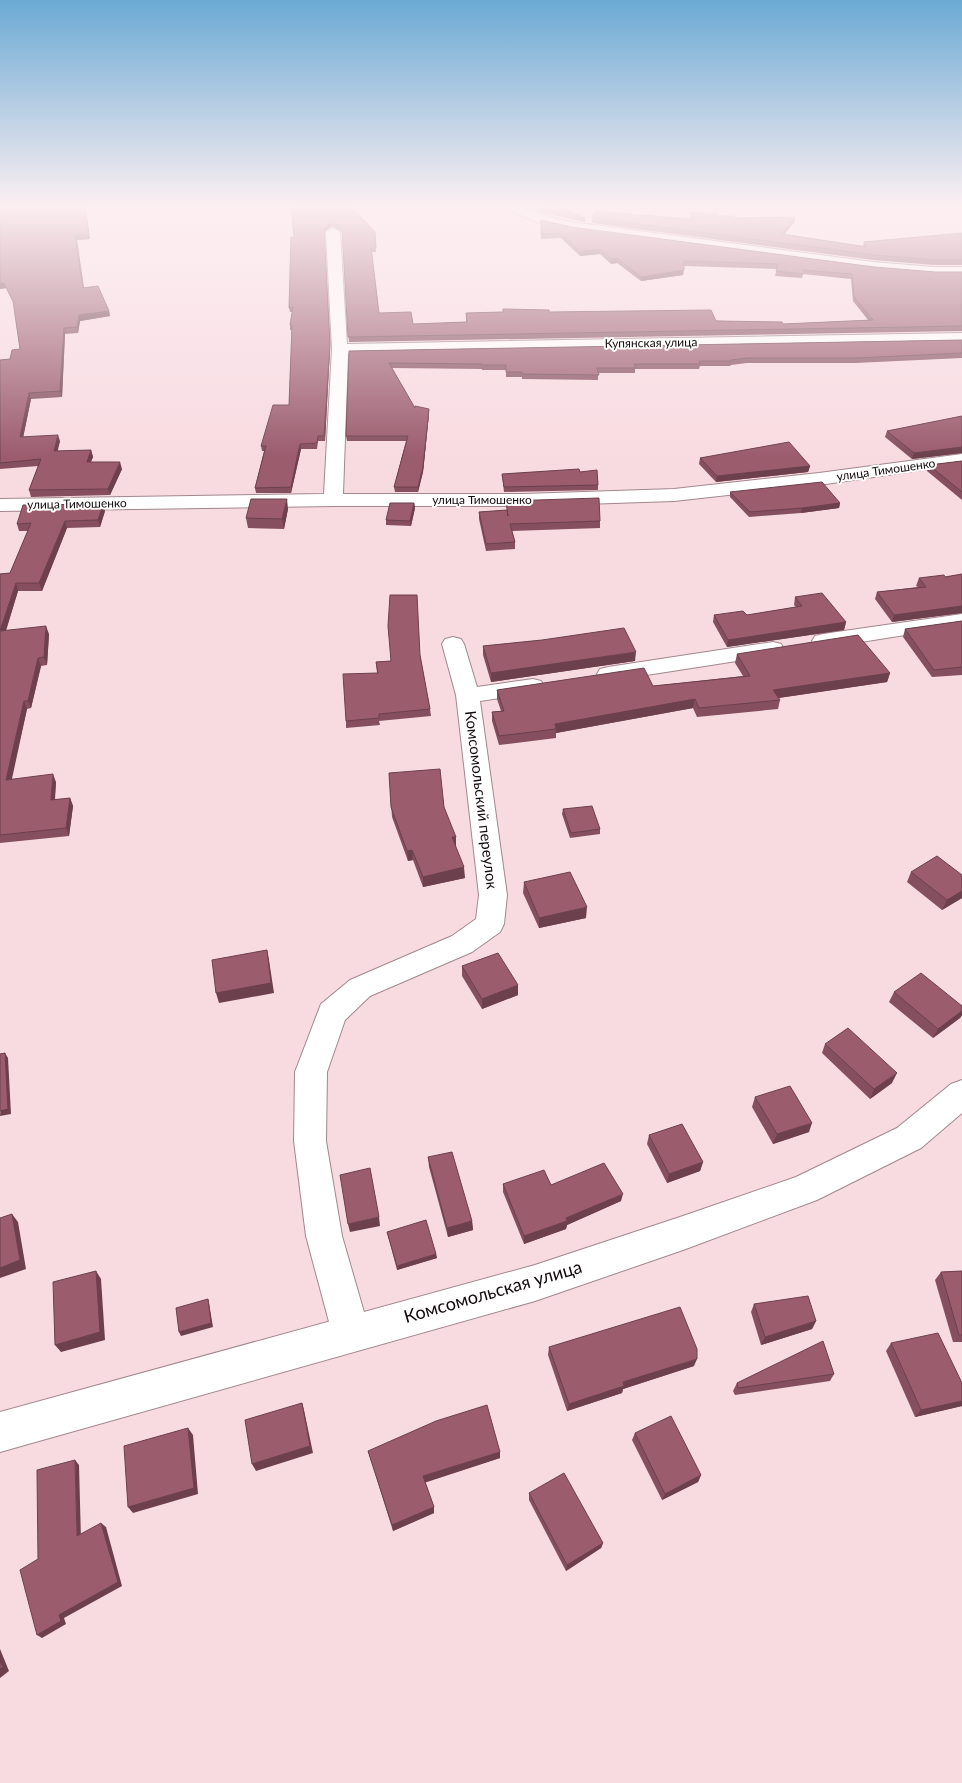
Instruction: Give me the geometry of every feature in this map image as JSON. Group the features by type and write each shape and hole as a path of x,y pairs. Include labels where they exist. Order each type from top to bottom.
{"street":[{"path":"333,500 340,349 336,290"},
{"name":"Купянская улица","path":"340,349 962,338"},
{"name":"улица Тимошенко","path":"0,505 333,500 523,500 674,495 819,479 962,459"},
{"path":"588,677 962,620"},
{"path":"453,644 468,695"},
{"name":"Комсомольский переулок","path":"351,1333 324,1236 310,1141 311,1072 332,1013 360,988 462,944 490,924 493,895 468,695 559,682"},
{"name":"Комсомольская улица","path":"0,1432 534,1282 683,1233 805,1189 909,1138 962,1094"}],"building":[{"path":"8,290 100,290 109,311 79,315 77,327 64,328 60,391 29,393 20,437 58,435 54,451 91,450 87,462 120,462 108,489 29,490 41,459 0,463 0,360 10,359 12,350 20,349 13,301"},
{"path":"290,290 327,290 330,344 324,436 318,436 317,443 300,444 291,487 255,488 266,446 261,446 273,405 289,405 292,325 290,325 293,307 289,308"},
{"path":"345,290 376,290 379,313 411,312 413,324 467,322 466,313 503,312 503,309 549,310 549,312 711,310 716,321 782,322 783,324 873,320 854,297 853,290 962,290 962,326 348,337"},
{"path":"962,340 962,353 856,358 748,358 731,361 699,361 700,364 634,364 636,368 597,368 599,375 522,374 522,372 506,372 506,365 389,363 415,408 415,406 429,409 423,467 418,487 394,487 408,436 346,436 349,351"},
{"path":"962,416 962,447 914,453 887,431"},
{"path":"789,442 810,466 717,476 700,458"},
{"path":"962,461 962,492 929,465"},
{"path":"579,469 580,472 597,470 598,485 504,487 502,474"},
{"path":"822,482 840,503 750,512 730,492"},
{"path":"599,498 600,521 510,524 515,542 486,544 479,512 507,510 508,516 506,501"},
{"path":"251,499 287,499 282,519 246,518"},
{"path":"390,503 414,503 410,521 386,520"},
{"path":"103,504 98,520 65,521 39,583 16,583 0,631 0,574 10,573 31,523 17,524 23,505"},
{"path":"962,574 962,606 894,615 877,592 926,587 919,578"},
{"path":"822,593 846,622 728,640 714,615 743,611 747,615 802,606 795,597"},
{"path":"390,595 417,595 420,655 430,709 379,714 379,718 346,721 343,674 378,673 376,662 391,661 388,626"},
{"path":"962,621 962,667 934,670 905,629"},
{"path":"46,626 44,657 38,658 28,701 24,701 6,780 53,774 51,800 70,798 66,828 0,835 0,631"},
{"path":"624,628 636,652 491,673 483,646 542,640"},
{"path":"858,635 890,673 773,690 780,700 699,708 695,699 555,724 556,729 499,736 492,712 504,711 497,690 644,668 653,686 750,676 737,654"},
{"path":"440,769 444,807 456,837 452,837 464,867 423,877 412,850 407,851 391,807 389,773"},
{"path":"592,806 600,829 571,833 563,809"},
{"path":"937,856 962,875 962,891 947,900 911,872"},
{"path":"570,872 587,907 539,918 524,882"},
{"path":"267,950 271,983 216,993 212,960"},
{"path":"498,953 518,985 482,999 462,966"},
{"path":"921,973 962,1006 962,1011 938,1029 894,992"},
{"path":"848,1028 897,1073 874,1089 825,1044"},
{"path":"5,1053 8,1109 0,1111 0,1054"},
{"path":"790,1086 812,1123 777,1134 755,1097"},
{"path":"682,1124 703,1162 669,1174 649,1135"},
{"path":"452,1152 472,1221 447,1228 428,1157"},
{"path":"604,1163 623,1194 566,1218 567,1221 524,1236 503,1184 544,1170 551,1185"},
{"path":"370,1168 379,1217 348,1224 340,1175"},
{"path":"12,1214 20,1260 0,1268 0,1218"},
{"path":"426,1220 436,1254 397,1266 387,1232"},
{"path":"96,1271 100,1332 55,1345 53,1282"},
{"path":"962,1271 962,1335 959,1335 941,1272"},
{"path":"808,1296 816,1321 765,1337 754,1304"},
{"path":"208,1299 211,1323 179,1332 176,1308"},
{"path":"680,1307 697,1349 697,1359 623,1382 624,1386 569,1404 549,1347"},
{"path":"938,1333 962,1383 962,1401 921,1410 891,1343"},
{"path":"823,1341 834,1374 738,1388 737,1383"},
{"path":"302,1403 310,1446 252,1464 245,1420"},
{"path":"487,1405 500,1452 423,1476 434,1507 392,1525 368,1451 436,1421"},
{"path":"671,1416 701,1475 665,1494 635,1433"},
{"path":"188,1428 194,1488 128,1507 124,1446"},
{"path":"75,1460 77,1536 101,1523 118,1582 59,1615 61,1621 37,1635 20,1570 38,1559 37,1470"},
{"path":"564,1473 603,1543 567,1565 529,1493"}]}
